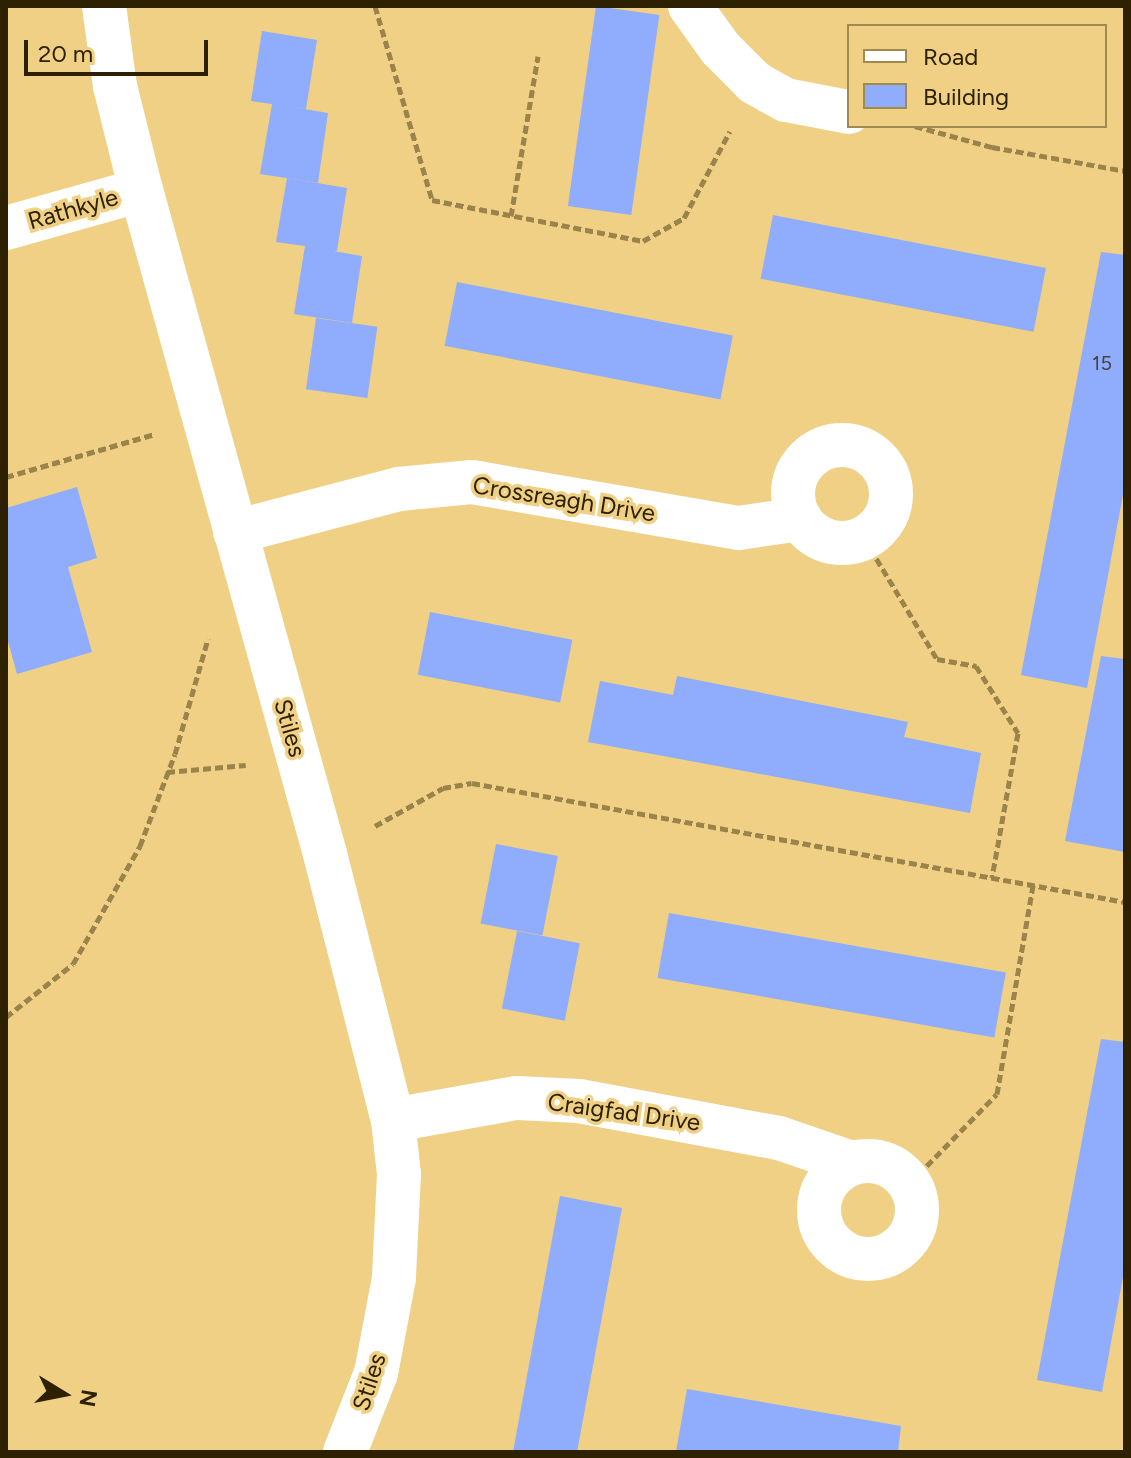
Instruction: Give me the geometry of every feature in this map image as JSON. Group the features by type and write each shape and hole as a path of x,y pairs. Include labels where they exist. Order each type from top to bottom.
{"street":[{"name":"Stiles","path":"104,6 115,86 141,190 325,854 393,1120 399,1174 394,1278 376,1373 345,1452"},
{"path":"690,6 720,48 755,83 786,100 847,112"},
{"name":"Rathkyle","path":"6,228 141,190"},
{"path":"837,445 852,446 879,462 892,490 885,518 864,538 849,543 821,539 800,519 794,487 807,459 837,445"},
{"name":"Crossreagh Drive","path":"235,532 399,489 463,482 739,528 800,519"},
{"name":"Craigfad Drive","path":"393,1120 517,1098 579,1101 779,1138 852,1163 884,1163 910,1183"},
{"path":"852,1163 827,1182 818,1214 831,1243 844,1254 876,1259 904,1244 918,1214 910,1183"}],"path":[{"path":"375,6 432,200 643,241 684,218 755,83"},
{"path":"511,216 538,56"},
{"path":"922,128 992,147 1125,171"},
{"path":"6,477 204,419"},
{"path":"864,538 937,659 976,666 1018,733 992,878"},
{"path":"6,1017 73,964 140,846 216,617 249,583"},
{"path":"167,772 299,760"},
{"path":"325,854 443,788 472,783 1125,902"},
{"path":"910,1183 997,1094 1033,885"}],"building":[{"path":"596,6 659,15 631,215 568,206"},
{"path":"262,31 317,40 306,109 293,107 328,113 318,183 260,174 272,104 251,101"},
{"path":"287,178 347,188 337,251 333,251 362,256 352,323 294,314 305,246 276,242"},
{"path":"773,215 1046,268 1033,332 761,279"},
{"path":"1101,252 1125,255 1125,484 1087,688 1021,675"},
{"path":"457,282 733,336 720,399 445,346"},
{"path":"316,318 377,327 367,398 306,389"},
{"path":"77,487 97,558 68,567 92,652 17,674 6,634 6,508"},
{"path":"430,612 572,640 560,702 418,675"},
{"path":"1101,656 1125,659 1125,852 1065,841"},
{"path":"677,676 908,722 904,737 981,753 970,813 588,742 600,681 673,695"},
{"path":"496,844 558,856 542,936 481,924"},
{"path":"669,913 1006,972 994,1037 658,978"},
{"path":"517,931 580,943 565,1021 502,1009"},
{"path":"1101,1039 1125,1042 1125,1266 1102,1392 1037,1380"},
{"path":"560,1196 622,1208 577,1452 513,1452"},
{"path":"687,1389 901,1426 898,1452 676,1452"}]}
